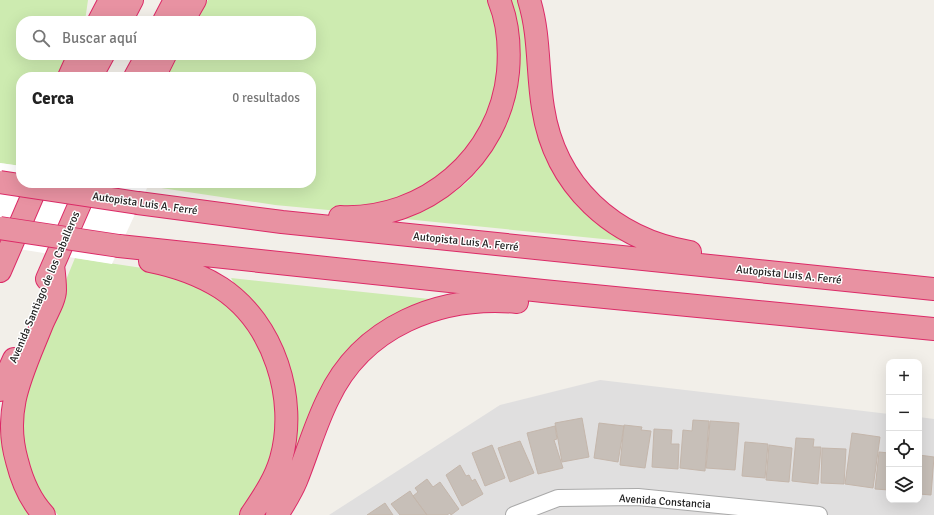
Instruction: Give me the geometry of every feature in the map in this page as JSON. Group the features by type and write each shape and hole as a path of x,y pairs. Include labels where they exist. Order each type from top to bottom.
{"highway":[{"path":"91,16 94,0"},
{"path":"102,16 110,0"},
{"path":"124,16 132,0"},
{"path":"167,16 175,0"},
{"path":"186,16 195,0"},
{"path":"244,217 311,215 347,217 379,214 419,200 431,194 457,175 473,159 481,147 491,130 503,99 507,81 508,49 506,25 499,0"},
{"path":"529,0 537,35 541,95 549,132 562,166 571,180 595,209 620,227 648,241 665,247 698,253 794,263 866,282"},
{"path":"71,72 77,60"},
{"path":"94,72 100,60"},
{"path":"138,72 144,60"},
{"path":"156,72 162,60"},
{"name":"Autopista Luis A. Ferré","path":"0,182 16,184"},
{"path":"0,271 36,188"},
{"name":"Autopista Luis A. Ferré","path":"39,188 244,217 934,289"},
{"name":"Avenida Santiago de los Caballeros","path":"0,390 88,188"},
{"path":"0,228 120,247 934,329"},
{"path":"120,247 133,258 174,266 198,276 222,289 247,313 271,348 281,378 284,394 286,411 284,438 281,458 272,483 251,515"},
{"path":"44,515 28,491 19,471 12,441 11,419 18,385 55,291 53,265"},
{"path":"277,515 296,482 328,398 345,369 386,331 404,321 440,308 477,301 507,301 598,309 632,299"}],"street":[{"name":"Avenida Constancia","path":"514,515 558,498 638,497 819,515"}],"shaded area":[{"path":"600,380 886,414 886,503 922,503 922,417 934,419 934,515 329,515 500,405"}],"green space":[{"path":"0,0 88,0 86,16 16,16 16,60 68,60 63,72 16,72 16,165 0,163"},
{"path":"208,0 492,0 500,35 496,99 468,153 414,197 339,211 275,205 161,188 316,188 316,72 169,72 175,60 316,60 316,16 199,16"},
{"path":"509,0 523,0 540,136 633,242 395,218 434,204 461,187 474,175 501,135"},
{"path":"75,258 156,270 204,287 241,316 270,366 278,430 266,474 247,508 240,515 58,515 47,503 34,482 18,434 24,382"},
{"path":"231,278 439,300 369,336 270,515 263,515 295,437 297,409 294,386"},
{"path":"7,407 36,515 0,515 0,426"}],"pier":[{"path":"0,163 16,165 16,188 147,188 112,264 0,246"}],"building":[{"path":"582,418 589,457 562,462 555,423"},
{"path":"693,420 709,421 705,471 680,468 683,430 692,431"},
{"path":"710,421 739,423 735,470 706,468"},
{"path":"599,423 624,426 618,462 594,458"},
{"path":"624,425 642,427 641,430 651,431 645,468 620,465"},
{"path":"555,426 557,439 554,440 563,468 538,474 527,433"},
{"path":"654,429 672,430 671,444 679,444 678,469 652,467"},
{"path":"852,433 880,437 873,488 845,484"},
{"path":"796,438 814,439 813,447 821,447 818,484 792,481"},
{"path":"520,441 534,473 510,482 498,448"},
{"path":"745,442 768,444 765,478 742,476"},
{"path":"492,445 505,478 485,486 472,453"},
{"path":"769,445 792,448 789,482 766,480"},
{"path":"822,448 846,449 844,484 821,483"},
{"path":"879,452 886,453 886,490 875,489"},
{"path":"922,455 934,457 931,495 922,494"},
{"path":"460,465 466,476 469,475 472,481 475,479 483,494 462,506 446,475"},
{"path":"427,479 433,487 440,482 459,509 451,515 450,513 447,515 427,515 413,496 418,492 415,488"},
{"path":"410,491 427,515 400,515 391,504"},
{"path":"385,503 393,515 367,515"}]}
